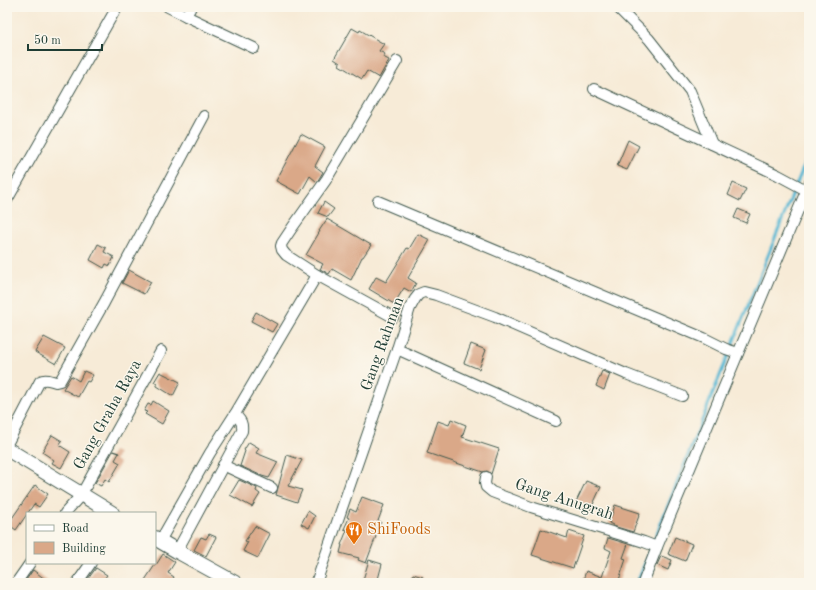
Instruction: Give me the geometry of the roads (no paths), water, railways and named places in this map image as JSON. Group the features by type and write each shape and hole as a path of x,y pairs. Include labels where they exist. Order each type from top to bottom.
{"street":[{"path":"7,200 117,7"},
{"path":"168,7 254,48"},
{"path":"186,16 191,7"},
{"path":"616,7 649,39 690,91 712,144"},
{"path":"393,317 317,275 286,255 282,250 282,243 326,180 397,61"},
{"path":"594,88 795,184 808,187 656,547 643,583"},
{"path":"7,444 40,381 60,381 104,303 204,116"},
{"path":"378,201 738,353"},
{"path":"235,583 158,539 235,414 317,275"},
{"name":"Gang Rahman","path":"316,583 410,308 419,294 424,292 436,295 495,317 626,374 682,396"},
{"path":"397,349 556,421"},
{"name":"Gang Graha Raya","path":"66,512 81,494 161,350"},
{"path":"177,551 242,431 243,425 241,420 235,414"},
{"path":"7,449 110,512"},
{"path":"223,465 272,488"},
{"name":"Gang Anugrah","path":"486,477 486,487 492,492 531,507 656,547"},
{"path":"16,583 29,564"},
{"path":"77,583 90,564"}],"waterway":[{"path":"637,583 809,153"}],"place":[{"name":"ShiFoods","path":"354,545"}]}
